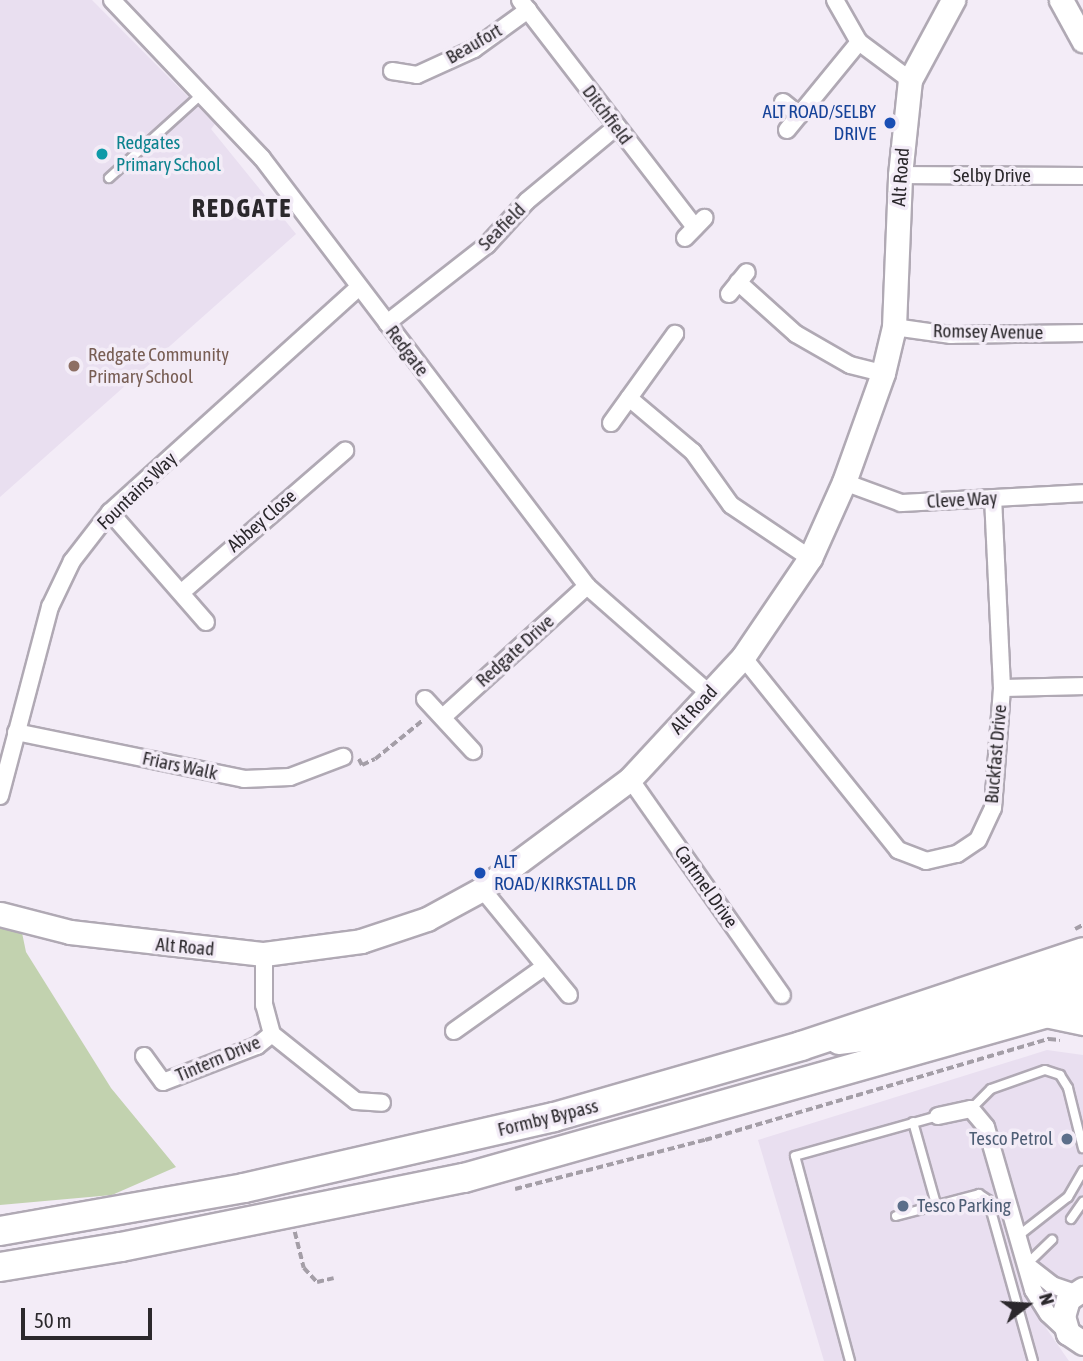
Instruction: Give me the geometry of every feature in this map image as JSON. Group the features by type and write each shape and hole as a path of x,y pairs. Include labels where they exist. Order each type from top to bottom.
{"highway":[{"name":"Formby Bypass","path":"0,1231 244,1188 438,1146 677,1084 800,1046 1077,942"},
{"name":"Formby Bypass","path":"0,1267 464,1178 1083,1003"}],"street":[{"name":"Redgate","path":"112,0 262,158 358,288 587,586 710,694"},
{"path":"835,0 859,42 910,80"},
{"name":"Alt Road","path":"0,914 83,934 264,954 361,941 427,919 482,889 630,779 743,657 810,558 844,482 883,373 894,327 900,175 910,80 953,0"},
{"path":"1061,0 1083,40"},
{"name":"Beaufort","path":"416,75 474,49 524,5"},
{"name":"Ditchfield","path":"524,5 695,228"},
{"path":"787,130 859,42"},
{"path":"392,71 416,75 412,91"},
{"path":"783,102 799,115"},
{"name":"Seafield","path":"387,323 487,245 527,201 615,127"},
{"name":"Selby Drive","path":"900,175 1083,176"},
{"path":"738,282 796,334 850,365 883,373"},
{"name":"Fountains Way","path":"0,796 50,607 72,561 110,512 358,288"},
{"name":"Romsey Avenue","path":"894,327 951,335 1083,333"},
{"path":"611,423 675,334"},
{"path":"629,398 693,452 731,505 810,558"},
{"name":"Abbey Close","path":"182,592 345,452"},
{"name":"Cleve Way","path":"844,482 901,503 1083,493"},
{"name":"Buckfast Drive","path":"743,657 898,850 926,861 957,854 978,840 993,808 1002,688 993,499"},
{"path":"110,512 182,592 205,622"},
{"name":"Redgate Drive","path":"434,709 587,586"},
{"path":"1002,688 1083,686"},
{"path":"434,709 473,751"},
{"name":"Friars Walk","path":"16,732 244,779 290,777 343,757"},
{"name":"Cartmel Drive","path":"630,779 782,995"},
{"path":"482,889 569,995"},
{"name":"Tintern Drive","path":"264,954 264,1005 272,1034 356,1101 382,1103"},
{"path":"454,1031 544,967"},
{"path":"800,1046 872,1038 1083,977"},
{"path":"1044,1015 1083,1023"},
{"name":"Tintern Drive","path":"144,1056 163,1082 257,1046 272,1034"},
{"path":"938,1116 971,1109 986,1127 1042,1306 1077,1342"},
{"path":"1027,1265 1052,1285 1080,1289"},
{"path":"1077,1342 1064,1307 1080,1289"}],"lane":[{"path":"109,178 203,93"},
{"path":"971,1109 1004,1082 1045,1070 1060,1075 1068,1088 1083,1148"},
{"path":"850,1361 795,1156 938,1116"},
{"path":"914,1122 936,1204"},
{"path":"1018,1236 1068,1197 1083,1171"},
{"path":"896,1216 979,1194 988,1200 1033,1361"},
{"path":"1071,1219 1083,1202"},
{"path":"1027,1265 1052,1240"}],"path":[{"path":"343,757 354,751 362,765 375,759 434,709"},
{"path":"1077,942 1083,925"},
{"path":"291,1213 304,1269 317,1282 334,1278"}],"shaded area":[{"name":"Redgate Community Primary School","path":"0,0 92,0 215,124 211,129 296,234 0,497"},
{"name":"Tesco Parking","path":"1047,1050 1083,1055 1083,1279 1063,1286 1046,1328 1069,1361 824,1361 758,1140"}],"green space":[{"path":"0,918 20,923 26,952 111,1088 176,1167 112,1195 0,1205"}],"place":[{"name":"ALT ROAD/SELBY DRIVE","path":"890,123"},
{"name":"Redgates Primary School","path":"102,154"},
{"name":"Redgate Community Primary School","path":"74,366"},
{"name":"ALT ROAD/KIRKSTALL DR","path":"480,873"},
{"name":"Tesco Petrol","path":"1067,1139"},
{"name":"Tesco Parking","path":"903,1206"}],"district":[{"name":"REDGATE","path":"242,209"}]}
